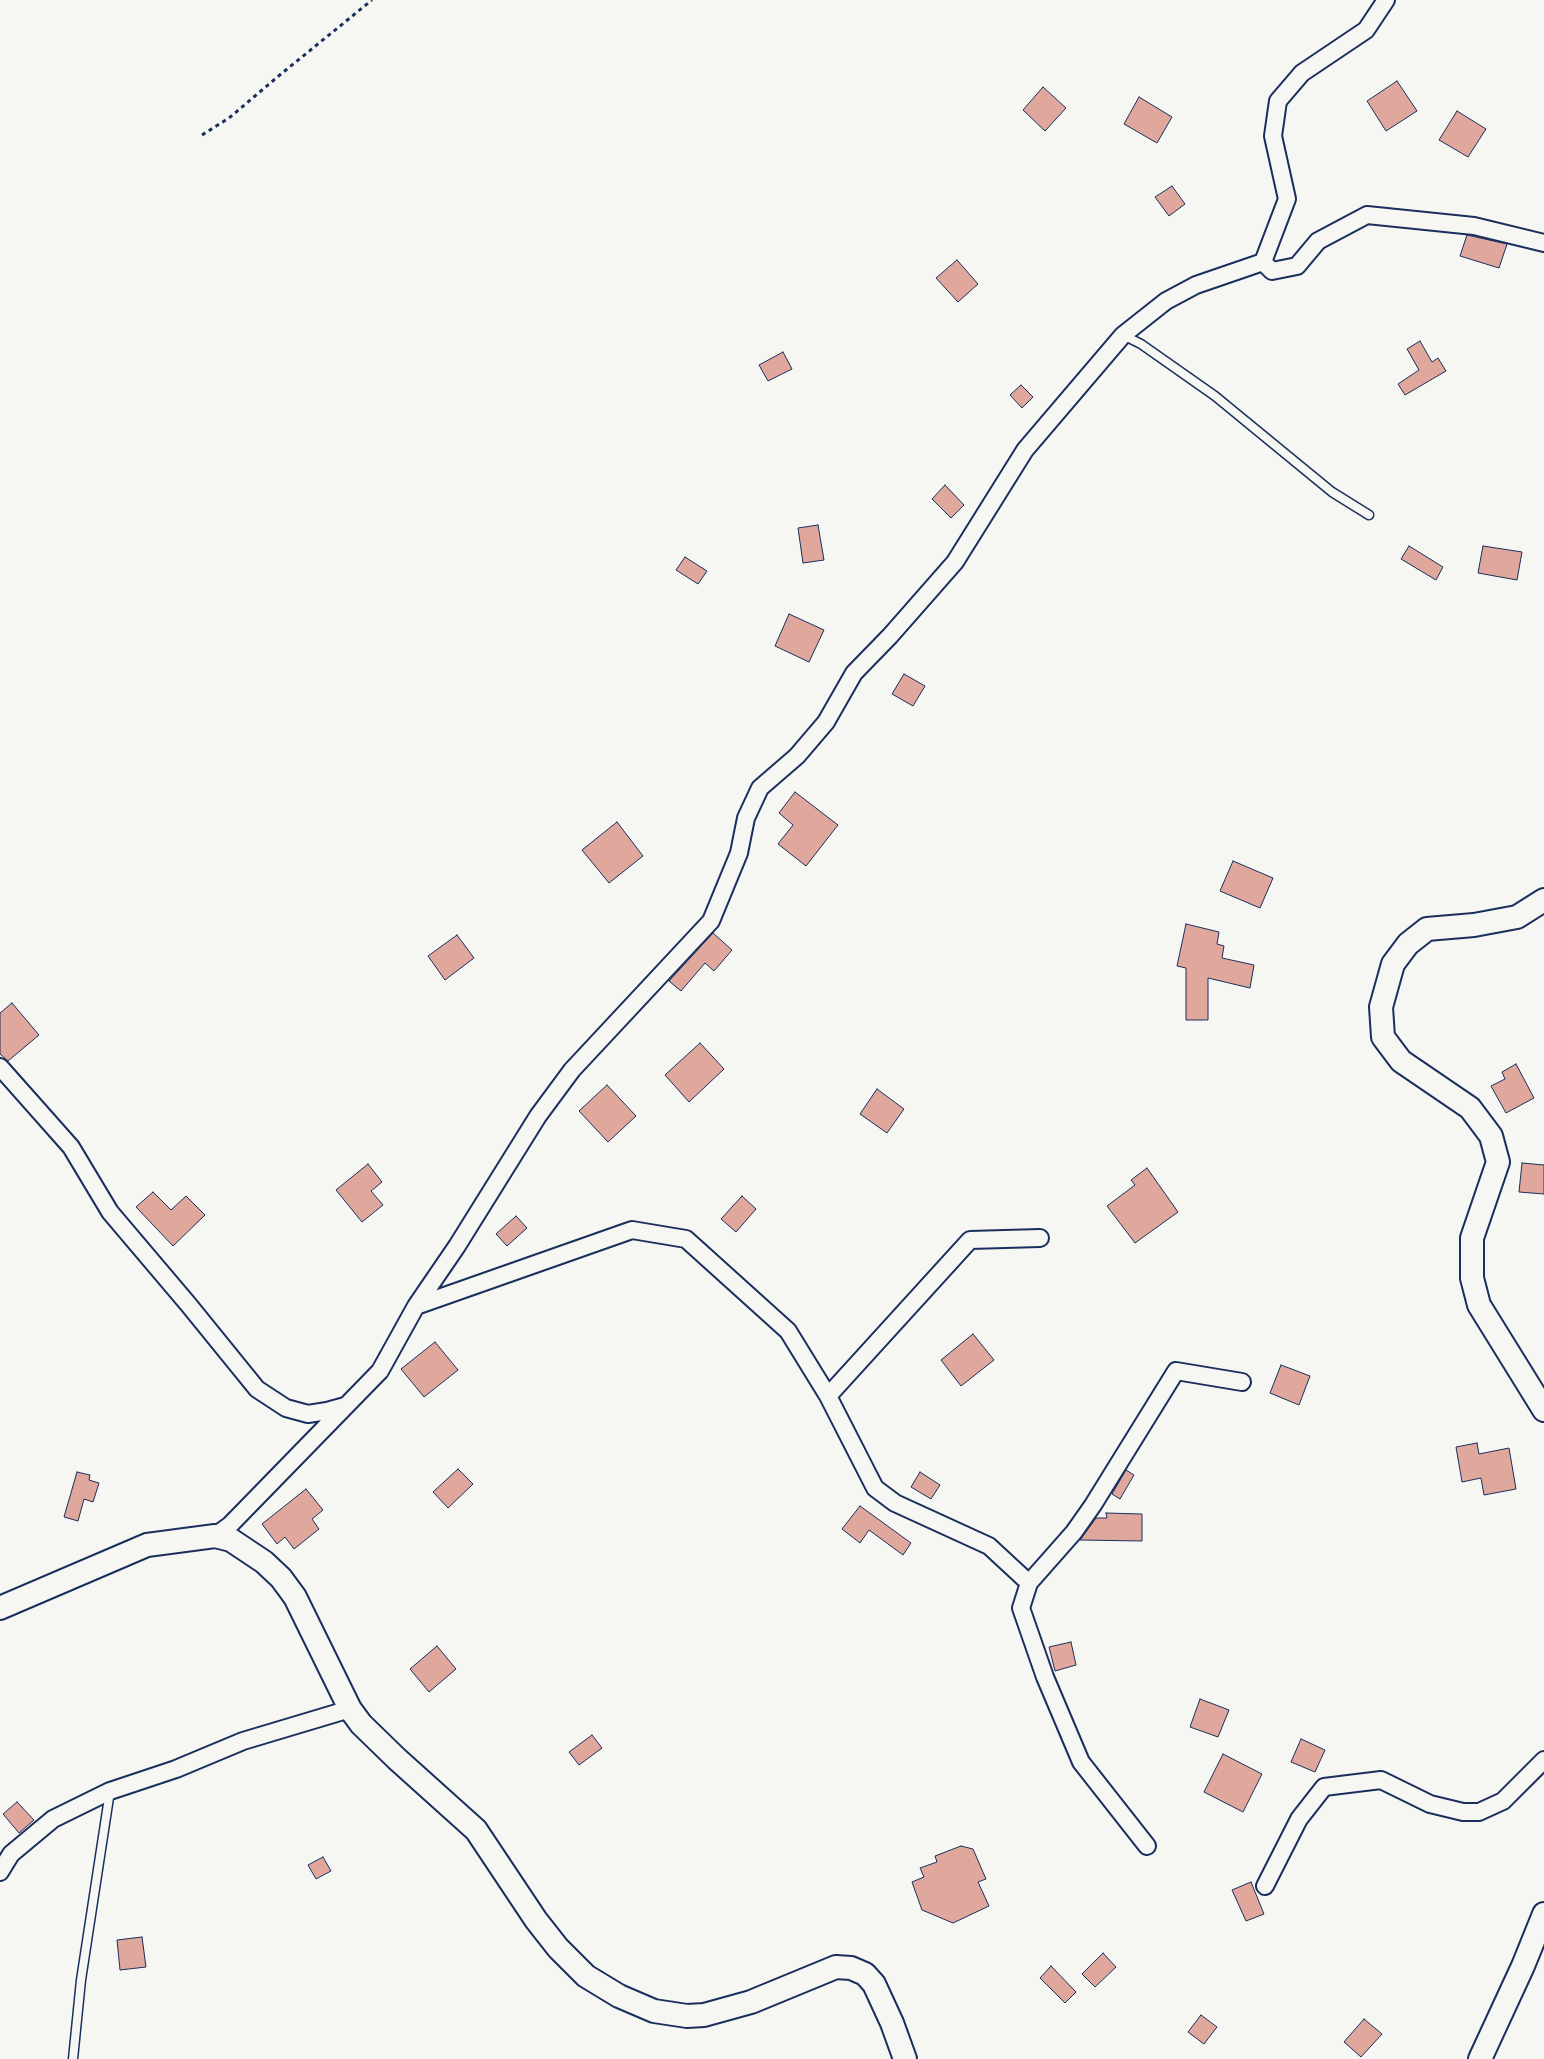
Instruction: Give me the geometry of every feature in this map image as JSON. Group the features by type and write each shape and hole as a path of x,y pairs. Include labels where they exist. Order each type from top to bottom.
{"street":[{"path":"215,1536 230,1524 380,1371 416,1306 457,1246 538,1116 572,1070 710,921 739,853 746,818 760,788 802,749 826,722 854,673 890,636 955,562 1025,450 1123,335 1166,300 1196,286 1263,262 1287,200 1273,136 1278,101 1302,73 1366,30 1386,0"},
{"path":"1263,262 1272,271 1297,266 1318,241 1367,215 1474,226 1544,243"},
{"path":"1544,900 1517,917 1427,929 1408,944 1393,964 1381,1006 1383,1037 1401,1061 1470,1108 1491,1136 1498,1162 1472,1238 1472,1278 1479,1304 1544,1410"},
{"path":"0,1067 71,1146 110,1212 256,1388 286,1408 308,1414 345,1406"},
{"path":"416,1306 632,1230 686,1239 788,1331 828,1396 875,1488 895,1503 989,1546 1029,1583"},
{"path":"828,1396 970,1240 1040,1238"},
{"path":"1147,1846 1081,1762 1045,1678 1021,1608 1029,1583 1074,1532 1093,1505 1176,1371 1242,1382"},
{"path":"0,1608 147,1545 215,1536 231,1540 264,1562 281,1578 295,1597 350,1709 361,1724 476,1830 536,1920 558,1948 586,1976 619,1996 654,2011 687,2016 704,2015 751,2002 836,1967 851,1968 865,1974 874,1984 892,2023 905,2059"},
{"path":"0,1872 11,1854 53,1819 110,1791 176,1769 243,1742 350,1709"},
{"path":"1264,1886 1299,1820 1324,1787 1381,1780 1430,1804 1462,1812 1479,1812 1503,1801 1544,1760"},
{"path":"1480,2059 1523,1966 1544,1914"}],"lane":[{"path":"1123,335 1141,344 1215,396 1332,492 1369,515"},
{"path":"73,2059 81,1980 110,1791"}],"path":[{"path":"202,135 230,118 372,0"}],"building":[{"path":"1397,81 1417,111 1386,131 1367,101"},
{"path":"1043,87 1066,108 1045,131 1023,110"},
{"path":"1139,97 1172,117 1157,143 1124,124"},
{"path":"1457,111 1486,129 1468,157 1439,140"},
{"path":"1172,186 1185,204 1169,216 1155,197"},
{"path":"1467,235 1507,244 1499,268 1460,256"},
{"path":"957,260 978,284 958,302 936,278"},
{"path":"1420,341 1432,362 1438,358 1446,371 1405,395 1398,384 1419,370 1407,349"},
{"path":"783,352 792,369 768,381 759,365"},
{"path":"1021,385 1033,397 1022,408 1010,395"},
{"path":"945,485 964,505 951,518 932,499"},
{"path":"818,525 824,560 803,563 798,528"},
{"path":"1409,546 1443,567 1436,580 1401,559"},
{"path":"1483,546 1522,552 1517,580 1478,573"},
{"path":"685,557 707,571 698,584 676,570"},
{"path":"789,614 824,630 809,662 775,646"},
{"path":"904,674 925,686 913,706 892,694"},
{"path":"795,792 838,825 806,866 778,844 793,825 779,813"},
{"path":"617,822 643,856 609,883 582,850"},
{"path":"1233,861 1273,878 1260,908 1220,891"},
{"path":"1186,924 1219,932 1217,944 1224,946 1222,958 1254,965 1250,988 1208,978 1208,1020 1186,1020 1186,968 1177,966"},
{"path":"713,933 732,950 714,971 705,963 681,991 669,981"},
{"path":"457,935 474,958 445,980 428,956"},
{"path":"12,1003 39,1035 8,1061 0,1054 0,1013"},
{"path":"700,1043 724,1069 689,1102 665,1075"},
{"path":"1516,1064 1534,1098 1506,1113 1491,1086 1505,1079 1502,1072"},
{"path":"607,1085 636,1116 608,1142 579,1111"},
{"path":"877,1089 904,1109 887,1133 860,1114"},
{"path":"1522,1163 1544,1165 1544,1194 1519,1192"},
{"path":"368,1164 382,1182 371,1191 383,1205 362,1222 336,1190"},
{"path":"1147,1168 1178,1212 1135,1243 1107,1206 1135,1185 1131,1180"},
{"path":"153,1192 171,1210 186,1196 205,1215 173,1246 136,1207"},
{"path":"742,1196 756,1209 736,1232 721,1219"},
{"path":"516,1216 527,1228 507,1246 496,1234"},
{"path":"973,1334 994,1360 961,1386 941,1360"},
{"path":"435,1342 458,1370 424,1397 401,1369"},
{"path":"1281,1365 1310,1376 1299,1405 1270,1393"},
{"path":"1477,1443 1479,1454 1509,1448 1516,1489 1484,1495 1481,1478 1462,1482 1456,1447"},
{"path":"458,1469 473,1484 448,1508 433,1492"},
{"path":"1126,1470 1134,1475 1120,1499 1112,1494"},
{"path":"77,1472 90,1475 89,1480 99,1483 93,1502 84,1499 78,1521 64,1517"},
{"path":"920,1472 940,1485 931,1499 911,1487"},
{"path":"306,1489 323,1510 312,1519 319,1529 294,1549 285,1537 277,1544 262,1524"},
{"path":"860,1506 911,1543 903,1555 869,1530 860,1543 842,1529"},
{"path":"1106,1513 1142,1514 1142,1541 1080,1540 1096,1518 1107,1518"},
{"path":"1071,1642 1076,1665 1055,1671 1049,1647"},
{"path":"437,1646 456,1669 429,1692 410,1669"},
{"path":"1200,1699 1229,1710 1218,1737 1190,1727"},
{"path":"592,1735 602,1748 579,1765 569,1752"},
{"path":"1301,1739 1325,1750 1315,1772 1291,1762"},
{"path":"1223,1754 1262,1774 1243,1812 1204,1792"},
{"path":"17,1802 34,1820 19,1833 3,1814"},
{"path":"961,1846 973,1849 986,1879 978,1882 989,1906 953,1923 922,1910 912,1882 924,1877 920,1868 937,1862 935,1856"},
{"path":"323,1857 331,1871 316,1879 308,1865"},
{"path":"1251,1882 1264,1914 1246,1921 1232,1890"},
{"path":"142,1937 146,1967 120,1970 117,1940"},
{"path":"1103,1953 1116,1967 1095,1987 1082,1974"},
{"path":"1051,1966 1076,1992 1065,2003 1040,1978"},
{"path":"1201,2015 1217,2027 1204,2044 1188,2032"},
{"path":"1364,2019 1382,2034 1361,2057 1344,2042"}]}
